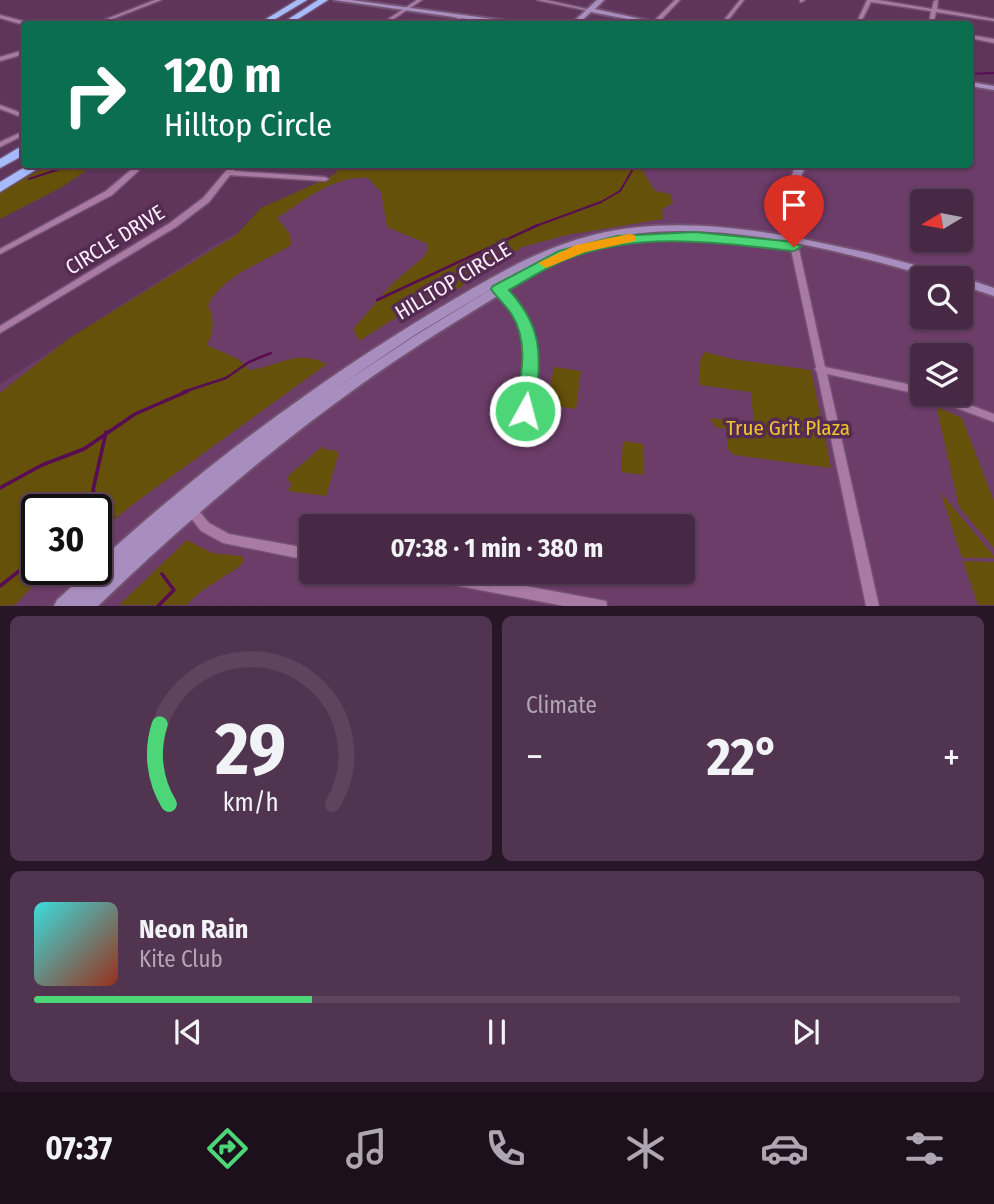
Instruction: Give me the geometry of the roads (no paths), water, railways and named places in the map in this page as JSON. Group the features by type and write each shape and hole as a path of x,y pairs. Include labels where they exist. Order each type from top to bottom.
{"highway":[{"path":"267,21 303,0"},
{"path":"290,21 324,0"},
{"path":"0,161 21,150"},
{"path":"0,181 24,168"},
{"path":"0,188 32,168"}],"street":[{"path":"104,21 159,0"},
{"path":"337,0 488,21"},
{"path":"387,21 420,0"},
{"path":"539,0 643,21"},
{"path":"577,21 601,0"},
{"path":"660,21 678,0"},
{"path":"725,21 742,0"},
{"path":"859,21 869,0 994,20"},
{"path":"932,21 936,1"},
{"path":"0,16 21,22"},
{"path":"456,21 460,18"},
{"path":"973,38 994,41"},
{"path":"0,59 21,53"},
{"path":"973,84 994,88"},
{"path":"0,107 21,115"},
{"path":"0,145 21,134"},
{"path":"0,253 99,199 138,168"},
{"name":"CIRCLE DRIVE","path":"0,330 173,225 206,200 233,168"},
{"path":"800,168 792,188 794,243 873,606"},
{"path":"230,173 325,179"},
{"name":"HILLTOP CIRCLE","path":"63,606 116,555 186,505 336,382 435,316 495,286 556,249 618,232 689,230 846,251 910,268"},
{"name":"HILLTOP CIRCLE","path":"794,243 910,274"},
{"path":"973,285 994,292"},
{"path":"495,286 519,312 529,335 532,359 525,411"},
{"path":"973,293 994,299"},
{"path":"820,369 910,388"},
{"path":"962,406 994,418"},
{"path":"186,505 205,527 227,539 299,553"},
{"name":"HILLTOP CIRCLE","path":"83,606 186,505"},
{"path":"482,584 601,606"}],"waterway":[{"path":"973,74 994,73"},
{"path":"29,179 63,168"},
{"path":"536,226 601,202 620,191 634,168"},
{"path":"377,300 536,226"},
{"path":"183,392 226,378 249,362 271,353"},
{"path":"105,434 135,414 188,391"},
{"path":"0,488 42,465 84,449 105,434"},
{"path":"95,494 93,490 105,434"},
{"path":"0,586 21,570"},
{"path":"158,606 174,590 162,574"}],"park label":[{"name":"True Grit Plaza","path":"788,428"}]}
